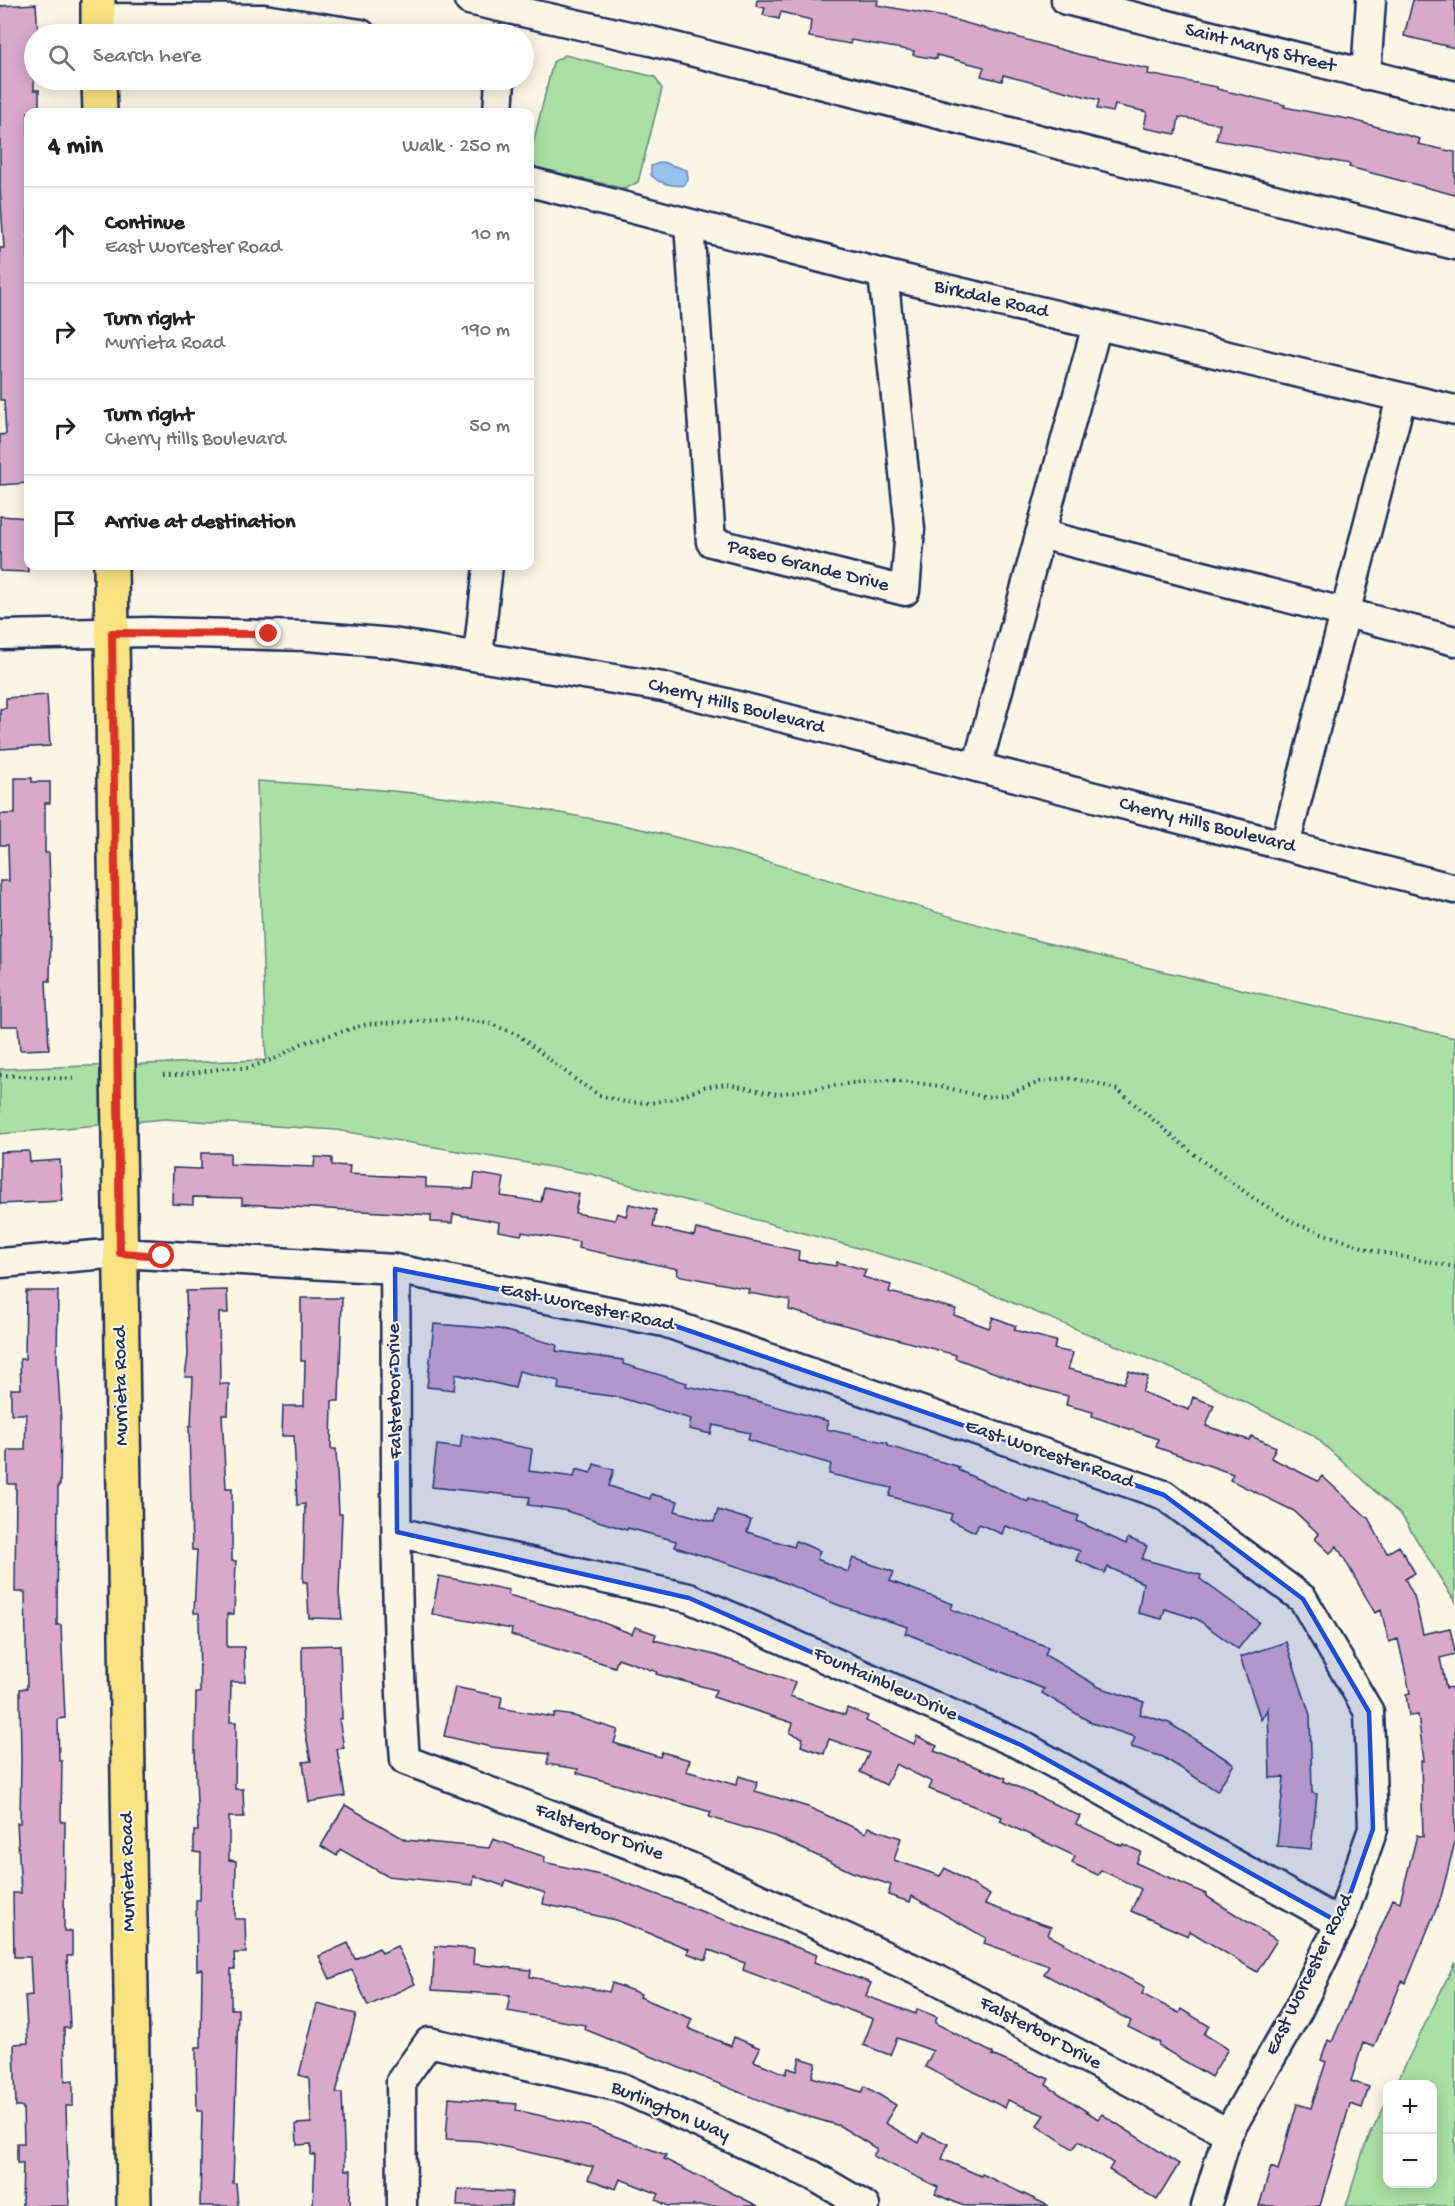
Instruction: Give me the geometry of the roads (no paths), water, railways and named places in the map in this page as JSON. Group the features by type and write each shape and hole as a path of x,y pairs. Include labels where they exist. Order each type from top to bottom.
{"main road":[{"path":"99,90 100,108"},
{"name":"Murrieta Road","path":"111,570 134,2206"}],"street":[{"path":"469,0 651,41 1455,245"},
{"path":"1366,75 1371,0"},
{"name":"Saint Marys Street","path":"1071,1 1455,96"},
{"path":"98,17 264,19 296,24"},
{"path":"498,108 499,90"},
{"name":"Birkdale Road","path":"534,183 883,274 1455,411"},
{"name":"Paseo Grande Drive","path":"689,224 711,542 905,591 910,529 883,274"},
{"path":"977,767 1097,325"},
{"path":"1286,845 1401,398"},
{"path":"1040,534 1455,641"},
{"path":"478,656 488,570"},
{"name":"Cherry Hills Boulevard","path":"0,635 112,633 308,636 393,643 663,687 1455,889"},
{"name":"East Worcester Road","path":"0,1263 120,1253 395,1269 664,1322 1164,1495 1303,1599 1369,1712 1373,1829 1340,1923 1298,2010 1228,2133 1206,2206"},
{"name":"Falsterbor Drive","path":"395,1269 400,1701 405,1760 690,1867 938,1980 1228,2133"},
{"name":"Fountainbleu Drive","path":"397,1532 689,1598 1021,1744 1340,1923"},
{"name":"Burlington Way","path":"402,2206 401,2081 429,2042 620,2087 812,2175 865,2206"}],"water":[{"path":"662,162 687,170 688,179 684,185 666,184 651,175 651,166"}]}
